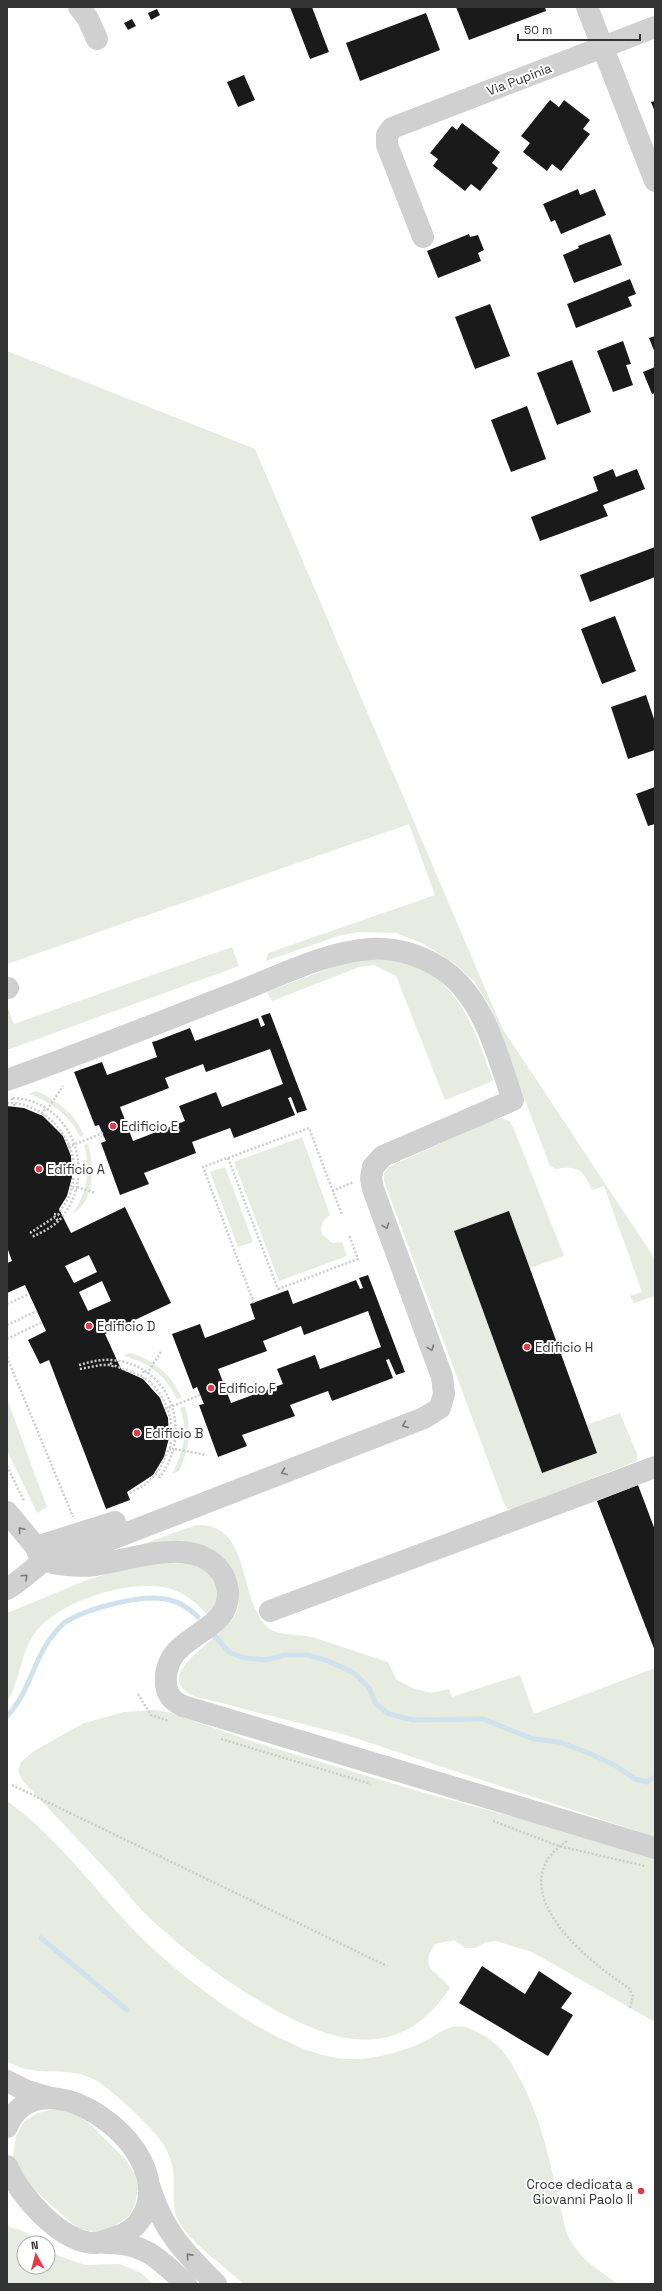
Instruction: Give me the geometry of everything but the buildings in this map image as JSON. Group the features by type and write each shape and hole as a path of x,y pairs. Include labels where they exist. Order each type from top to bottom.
{"street":[{"path":"79,7 88,19 97,38"},
{"path":"587,7 655,181"},
{"name":"Via Pupinia","path":"423,237 388,148 387,135 392,128 399,124 655,27"},
{"path":"7,1589 20,1582 39,1554 80,1534 424,1418 436,1412 444,1401 442,1377 365,1186 371,1178 373,1167 383,1156 513,1100 491,1038 470,996 450,975 415,955 392,950 376,949 344,954 275,977 10,1089"},
{"path":"270,1611 655,1467"},
{"path":"39,1554 83,1541 121,1535 221,1487"},
{"path":"7,1512 39,1554 83,1566 106,1563 140,1555 179,1552 203,1558 221,1572 228,1588 226,1610 218,1620 183,1644 175,1654 167,1671 167,1689 170,1697 183,1706 655,1848"},
{"path":"7,2081 27,2091 81,2104 111,2125 139,2156 146,2171 156,2209 166,2227 216,2284"},
{"path":"7,2127 12,2117 21,2107 51,2098"},
{"path":"7,2166 22,2194 41,2214"},
{"path":"96,2243 120,2235 138,2224 148,2205 149,2187"},
{"path":"7,2202 26,2205 73,2236 96,2243 119,2242 148,2251 186,2284"}],"path":[{"path":"14,1106 14,1103 25,1105 42,1113 63,1086"},
{"path":"10,1089 26,1101 46,1109 63,1125 74,1144 79,1166 77,1188 74,1199 58,1221 32,1237"},
{"path":"7,1098 10,1089"},
{"path":"7,1103 12,1103 10,1089"},
{"path":"43,1116 44,1114 60,1128 73,1156 75,1177 72,1186 70,1186"},
{"path":"254,1303 203,1167 309,1128 342,1215"},
{"path":"68,1147 103,1133"},
{"path":"68,1147 90,1138"},
{"path":"228,1158 278,1289 358,1259 349,1235"},
{"path":"332,1191 354,1182 365,1186"},
{"path":"54,1214 58,1215 72,1187 96,1193"},
{"path":"30,1233 55,1217 58,1221"},
{"path":"7,1304 29,1294"},
{"path":"7,1325 37,1311"},
{"path":"7,1339 42,1322"},
{"path":"147,1374 162,1350"},
{"path":"7,1357 80,1534"},
{"path":"79,1365 100,1360 111,1360 123,1362 144,1371 160,1386 172,1406 176,1428 174,1450 171,1460 160,1477 156,1474 146,1484 128,1494"},
{"path":"80,1369 101,1365 111,1365 111,1360"},
{"path":"112,1367 112,1365 122,1367 141,1376 144,1371"},
{"path":"143,1380 144,1377 157,1389 166,1408 172,1428 170,1448 167,1447"},
{"path":"166,1408 200,1395"},
{"path":"166,1408 189,1399"},
{"path":"156,1471 158,1472 161,1468 169,1449 208,1455"},
{"path":"12,1785 387,1966"},
{"path":"571,1838 559,1846 542,1867 540,1881 542,1894 547,1908 566,1936 629,1988 633,1996 630,2008"}],"shaded area":[{"path":"7,351 255,449 502,1028 655,1259 655,1296 634,1303 630,1296 642,1292 604,1186 592,1190 586,1178 579,1170 569,1168 556,1169 550,1166 490,1007 474,981 455,964 422,943 396,933 359,932 338,936 266,961 268,953 435,895 409,824 7,964"},
{"path":"232,947 239,966 7,1050 7,1006 14,1024"},
{"path":"364,959 391,960 414,966 432,975 447,988 460,1004 470,1022 493,1081 445,1100 396,976 374,965 359,967 272,1001 267,992 340,964"},
{"path":"36,1091 64,1108 76,1121 84,1135 80,1137 71,1122 59,1110 45,1101 29,1094"},
{"path":"502,1118 509,1121 513,1127 564,1256 530,1268 509,1211 454,1231 542,1473 586,1425 620,1413 637,1454 637,1461 513,1509 508,1509 505,1506 384,1181 384,1174 389,1167 494,1119"},
{"path":"302,1137 330,1215 323,1223 321,1228 322,1234 332,1243 342,1242 347,1256 279,1281 234,1162"},
{"path":"88,1144 92,1163 89,1192 80,1208 72,1214 81,1199 84,1190 87,1163 84,1145"},
{"path":"225,1167 253,1242 238,1247 210,1172"},
{"path":"130,1353 147,1359 161,1370 173,1383 182,1398 177,1399 168,1384 156,1371 141,1362 123,1356"},
{"path":"7,1399 47,1507 37,1513 7,1450"},
{"path":"185,1406 189,1431 187,1447 179,1471 172,1474 184,1441 184,1424 180,1408"},
{"path":"196,1525 214,1527 226,1535 235,1548 241,1563 257,1613 266,1626 275,1632 316,1638 388,1662 396,1679 412,1688 431,1693 449,1689 452,1697 520,1675 534,1714 655,1668 655,1837 346,1735 194,1696 181,1687 179,1676 185,1665 195,1654 233,1618 238,1607 238,1598 233,1582 227,1568 135,1547"},
{"path":"151,1560 196,1563 215,1576 220,1598 208,1616 188,1597 163,1587 131,1587 113,1590 78,1602 48,1619 31,1638 12,1693 7,1702 7,1613 87,1580"},
{"path":"156,1710 171,1713 251,1741 421,1792 655,1855 655,2022 532,1952 496,1941 486,1942 476,1948 465,1948 454,1940 435,1944 428,1959 429,1965 450,1988 430,2013 408,2029 385,2038 361,2040 336,2036 285,2015 246,1993 193,1955 150,1919 113,1877 22,1780 18,1771 21,1762 34,1751 82,1724 123,1712"},
{"path":"7,1801 24,1814 57,1844 131,1927 171,1965 195,1985 222,2004 248,2021 276,2036 302,2048 327,2056 350,2059 373,2058 395,2052 417,2045 446,2029 458,2026 476,2031 497,2045 506,2055 515,2070 526,2090 534,2110 547,2150 567,2234 571,2242 582,2256 618,2284 243,2284 198,2245 183,2228 176,2214 174,2201 174,2175 168,2153 158,2137 132,2110 104,2086 86,2076 74,2073 29,2070 18,2067 7,2061"},
{"path":"55,2109 73,2112 89,2123 126,2160 136,2176 138,2189 135,2204 130,2215 109,2230 94,2232 77,2228 26,2182 18,2171 13,2156 16,2136 24,2122 38,2113"},
{"path":"7,2226 23,2231 29,2235 16,2235 16,2275 56,2275 56,2254 85,2265 120,2264 141,2273 153,2284 7,2284"}],"waterway":[{"path":"7,1716 21,1697 39,1658 50,1639 64,1623 74,1617 116,1603 131,1600 159,1598 178,1603 189,1609 198,1617"},
{"path":"213,1634 230,1653 245,1658 266,1660 284,1655 308,1655 328,1661 354,1673 369,1688 376,1704 389,1714 413,1720 483,1719 533,1739 559,1742 589,1753 616,1766 635,1779 647,1782 655,1777"},
{"path":"41,1938 127,2010"}],"place":[{"name":"Edificio E","path":"113,1126"},
{"name":"Edificio A","path":"39,1169"},
{"name":"Edificio D","path":"89,1326"},
{"name":"Edificio H","path":"527,1347"},
{"name":"Edificio F","path":"211,1388"},
{"name":"Edificio B","path":"137,1433"},
{"name":"Croce dedicata a Giovanni Paolo II","path":"641,2191"}]}
